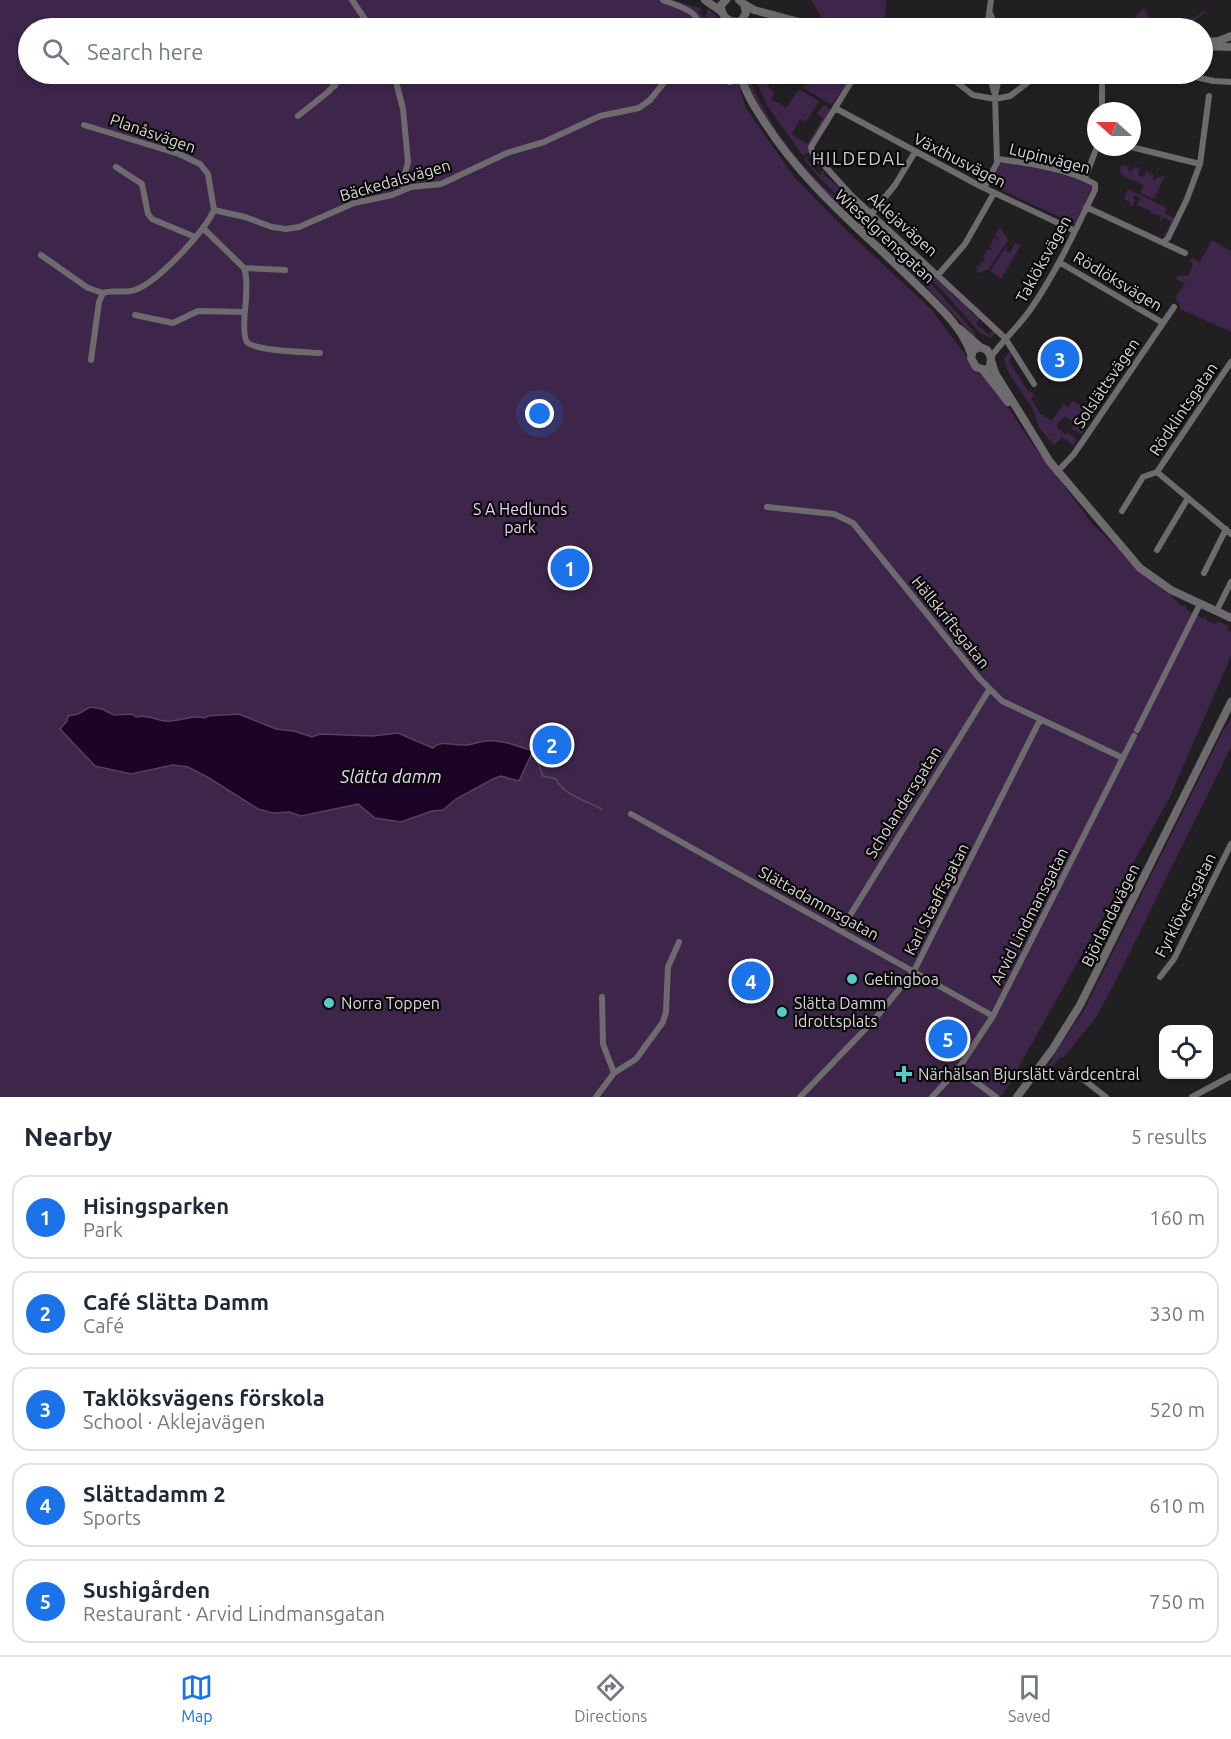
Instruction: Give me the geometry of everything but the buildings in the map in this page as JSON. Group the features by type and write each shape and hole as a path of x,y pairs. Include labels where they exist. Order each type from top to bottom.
{"main road":[{"path":"705,0 722,12 726,18"},
{"path":"722,12 721,5 726,0"},
{"path":"742,2 746,13 742,18"},
{"path":"742,2 754,10 784,18"},
{"path":"1213,42 1231,36"},
{"path":"1213,45 1231,47"}],"street":[{"path":"351,0 364,18"},
{"path":"663,0 695,15 697,18"},
{"path":"989,18 991,0"},
{"path":"990,13 992,18"},
{"path":"1213,80 1231,82"},
{"path":"397,84 404,109 408,162 403,181 404,189"},
{"name":"Bäckedalsvägen","path":"214,210 272,227 292,228 307,225 354,203 392,195 404,189 441,184 507,153 544,142 600,116 639,108 650,100 663,84"},
{"name":"Wieselgrensgatan","path":"746,84 757,110 789,156 827,201 859,229 957,326 983,348 992,360 995,373 1016,409"},
{"name":"Aklejavägen","path":"850,84 811,150 850,195 1004,339 1034,384"},
{"path":"959,84 973,95 995,97 1010,96 1027,84"},
{"path":"984,188 998,159 995,97 992,84"},
{"path":"995,97 998,84"},
{"path":"1102,84 1102,102"},
{"path":"298,116 335,86"},
{"path":"1164,242 1187,199 1200,164 1209,96"},
{"name":"Växthusvägen","path":"835,108 984,188 1075,231"},
{"name":"Planåsvägen","path":"84,125 179,154 200,164 208,174 214,210"},
{"path":"1141,149 1200,164"},
{"path":"859,229 895,185 915,152"},
{"path":"1085,178 1094,156"},
{"name":"Lupinvägen","path":"998,159 1085,178 1095,184"},
{"path":"116,167 142,184 148,214 153,219 195,237"},
{"name":"Taklöksvägen","path":"992,360 1004,339 1029,312 1059,262 1095,190 1095,184"},
{"path":"938,275 965,244 994,193"},
{"path":"1086,207 1185,253"},
{"path":"41,255 88,288 103,293 139,289 159,274 195,237 214,210"},
{"path":"203,228 244,268 247,277 246,338 252,345 320,353"},
{"name":"Rödlöksvägen","path":"1059,262 1163,323"},
{"path":"244,268 285,270"},
{"path":"91,360 99,302 103,293"},
{"name":"Solslättsvägen","path":"1057,472 1074,454 1174,307"},
{"path":"135,315 173,323 198,311 245,312"},
{"name":"Wieselgrensgatan","path":"957,326 974,364 983,370 1016,409 1057,472 1088,504 1140,568 1166,587 1231,618"},
{"name":"Taklöksvägen","path":"983,348 1004,339"},
{"path":"971,354 975,348 983,348"},
{"path":"983,370 988,369 992,360"},
{"name":"Rödklintsgatan","path":"1122,511 1143,477 1157,472 1231,362"},
{"name":"Rödklintsgatan","path":"1157,472 1228,531 1204,573"},
{"path":"1157,550 1188,498"},
{"name":"Hällskriftsgatan","path":"767,507 834,514 856,526 989,690 1002,701 1123,758"},
{"path":"1216,612 1231,582"},
{"name":"Arvid Lindmansgatan","path":"932,1097 958,1069 993,1016 1200,604"},
{"name":"Scholandersgatan","path":"841,930 989,690"},
{"name":"Björlandavägen","path":"1017,1097 1052,1050 1080,1005 1231,702"},
{"name":"Björlandavägen","path":"1214,737 1231,713"},
{"name":"Karl Staaffsgatan","path":"800,1097 874,1020 914,971 1041,720"},
{"name":"Slättadammsgatan","path":"631,814 993,1016"},
{"name":"Fyrklöversgatan","path":"1160,977 1174,958 1231,844"},
{"path":"596,1097 614,1073 636,1059 663,1022 666,1012 668,967 679,942"},
{"path":"602,997 603,1044 614,1073"},
{"path":"958,1069 996,1097"},
{"path":"1084,1075 1084,1080 1106,1097"},
{"path":"1192,1097 1231,1076"}],"green space":[{"name":"S A Hedlunds park","path":"0,0 671,0 700,8 702,10 699,13 705,18 18,18 18,84 739,84 745,107 795,178 845,229 930,308 980,374 1004,401 1029,439 1094,526 1165,592 1185,602 1171,596 1181,606 1185,605 1188,611 1202,618 1207,616 1206,620 1215,624 1218,621 1228,626 1227,630 1231,632 1231,656 1169,799 1000,1097 0,1097"},
{"path":"811,0 886,0 885,18 822,18"},
{"path":"708,8 719,18 705,18"},
{"path":"1144,8 1149,17 1154,18 1135,18"},
{"path":"748,84 752,84 768,116 795,155 852,214 821,187 788,151"},
{"path":"758,84 769,84 774,93 771,99 786,108 799,89 819,101 806,122 800,119 792,134 807,144 823,118 817,113 824,105 831,109 809,148 809,152 803,156 767,105"},
{"path":"806,84 846,84 832,105 800,86 804,87"},
{"path":"810,154 806,159 819,174 824,170 824,175 861,208 865,213 864,217 832,190 804,159"},
{"path":"1001,163 1037,167 1090,183 1092,188 1075,224 990,185"},
{"path":"1121,165 1129,166 1128,171 1131,172 1134,167 1140,168 1138,175 1144,177 1146,171 1153,174 1153,181 1164,176 1167,170 1154,199 1140,193 1144,185 1122,175"},
{"path":"1128,189 1167,208 1165,213 1174,218 1165,236 1161,234 1166,233 1171,221 1164,218 1162,221 1161,216 1150,213 1151,211 1137,205 1140,198 1135,195 1132,207 1130,202 1124,199"},
{"path":"872,220 950,289 950,292 962,301 972,314 980,318 976,324 989,335 993,330 996,332 991,338 980,333 942,290 869,222"},
{"path":"868,226 933,286 975,333 975,337 897,259"},
{"path":"1000,227 1008,240 989,269 978,273 975,267 981,266 979,262 984,262 983,257 988,249 991,251 989,247 994,238 998,240 999,238 995,236"},
{"path":"1212,240 1231,251 1231,332 1180,309 1179,303 1176,302 1177,295 1185,284 1176,279 1177,276 1188,276 1193,264 1190,262 1192,258 1200,262"},
{"path":"1015,243 1021,245 1001,279 990,271 1007,246 1006,251 1010,253"},
{"path":"1010,351 1012,355 1009,361 1028,391 1034,395 1031,398 1040,414 1052,421 1063,404 1068,407 1072,401 1085,408 1083,411 1089,414 1092,410 1096,413 1090,421 1079,414 1075,419 1087,427 1081,434 1071,428 1075,423 1065,416 1056,426 1066,435 1068,432 1077,440 1073,445 1062,437 1054,445 1039,428 1033,409 1008,372 1004,358"},
{"path":"1231,719 1231,747 1115,982 1097,1016 1064,1057 1060,1057 1051,1068 1048,1067 1084,1010"}],"water":[{"name":"Slätta damm","path":"90,707 102,709 114,715 132,714 136,717 166,721 239,714 276,729 294,731 312,737 320,734 372,736 398,733 433,748 443,744 464,745 497,741 533,751 519,781 501,776 456,799 443,810 432,811 401,822 375,818 358,804 301,816 289,812 273,813 258,809 188,767 173,765 131,774 95,766 60,729 68,716 78,714"}],"waterway":[{"path":"537,759 543,776 556,779 570,793 602,809"}],"place":[{"name":"Taklöksvägens förskola","path":"1060,359"},
{"name":"Hisingsparken","path":"570,568"},
{"name":"Café Slätta Damm","path":"552,745"},
{"name":"Getingboa","path":"852,979"},
{"name":"Slättadamm 2","path":"751,981"},
{"name":"Norra Toppen","path":"329,1003"},
{"name":"Slätta Damm Idrottsplats","path":"782,1012"},
{"name":"Sushigården","path":"948,1039"},
{"name":"Närhälsan Bjurslätt vårdcentral","path":"904,1074"}],"district":[{"name":"HILDEDAL","path":"859,159"}]}
